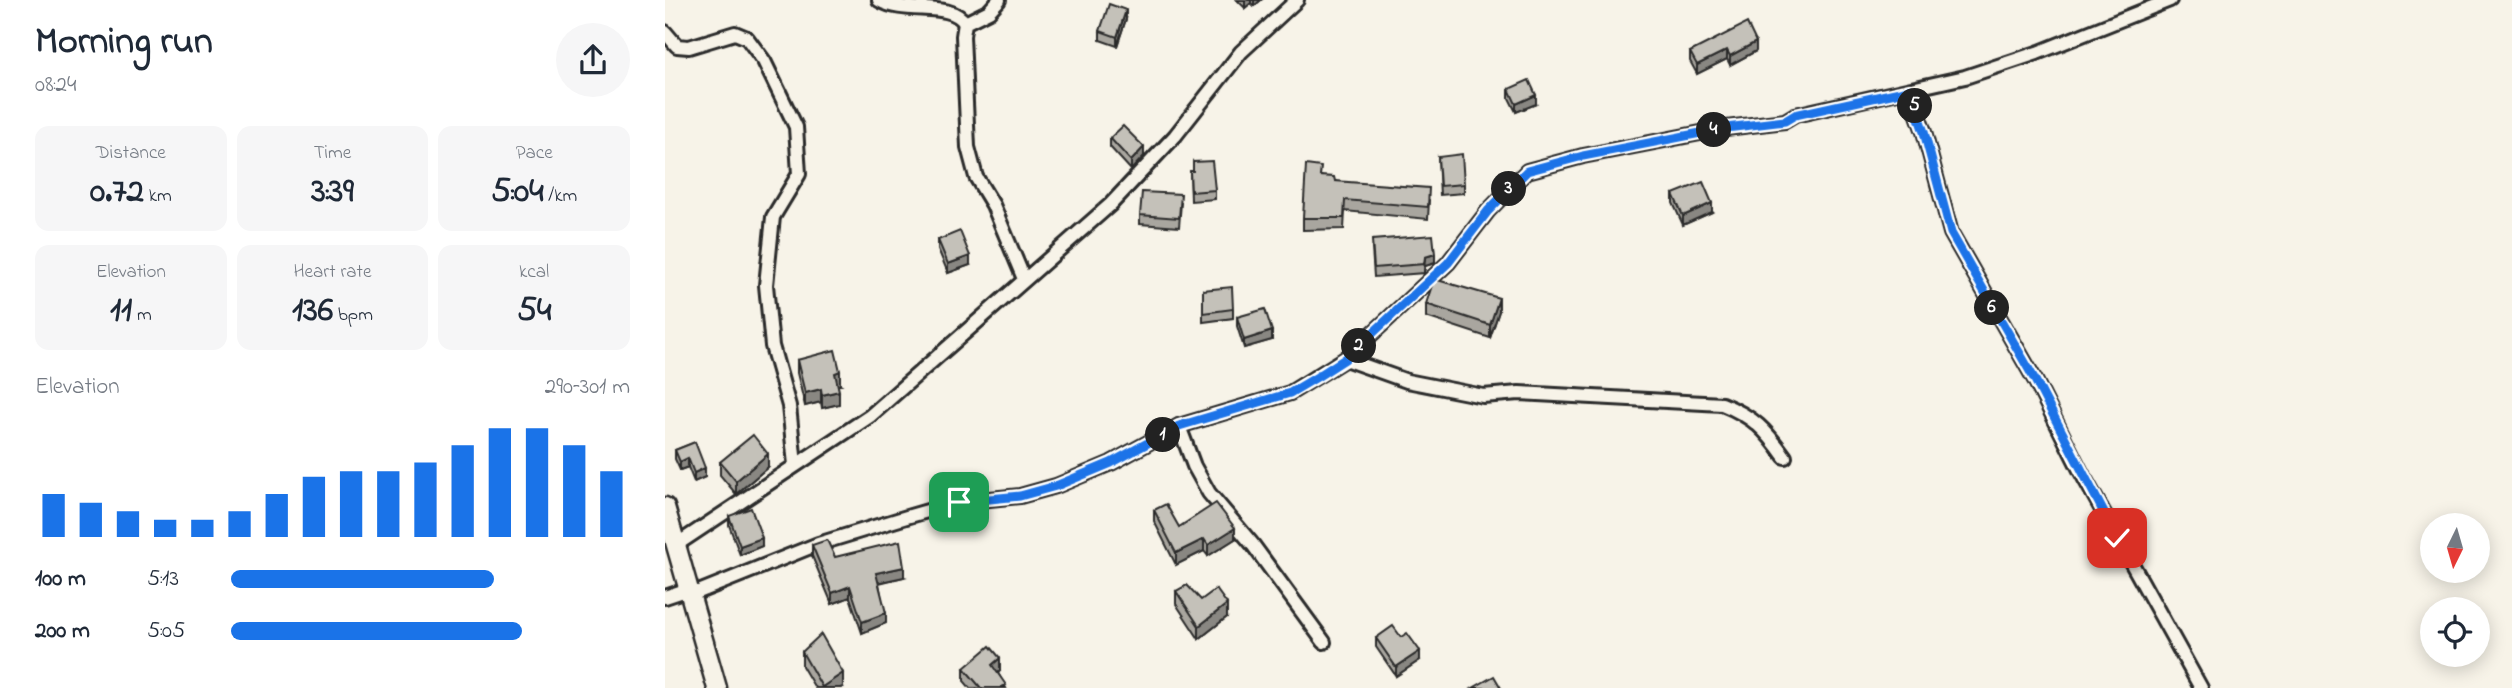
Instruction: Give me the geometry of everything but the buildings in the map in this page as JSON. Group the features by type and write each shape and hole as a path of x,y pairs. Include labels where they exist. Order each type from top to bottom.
{"main road":[{"path":"665,507 717,688"}],"street":[{"path":"879,0 892,8 948,9 960,13 965,23 963,36 968,147 976,177 993,205 1024,279"},
{"path":"965,23 989,11 999,0"},
{"path":"676,544 743,503 870,416 1109,205 1175,136 1241,52 1283,5 1297,0"},
{"path":"665,597 690,592 818,544 959,502 1020,496 1056,486 1111,463 1179,426 1290,393 1345,359 1448,263 1488,211 1527,171 1583,156 1726,128 1785,121 1795,115 1965,78 2038,53 2169,0"},
{"path":"665,32 677,46 688,47 735,33 747,37 764,61 796,127 799,174 773,217 765,285 772,346 789,406 795,465"},
{"path":"1909,90 1924,132 1951,233 2035,380 2093,494 2201,688"},
{"path":"1345,359 1407,381 1483,396 1519,393 1722,404 1741,412 1765,429 1785,457"},
{"path":"1179,426 1193,466 1209,493 1253,545 1324,642"}],"route":[{"path":"959,502 1020,496 1056,486 1111,463 1179,426 1290,393 1345,359 1448,263 1488,211 1527,171 1583,156 1726,128 1785,121 1795,115 1909,90 1924,132 1951,233 2035,380 2117,538"}]}
